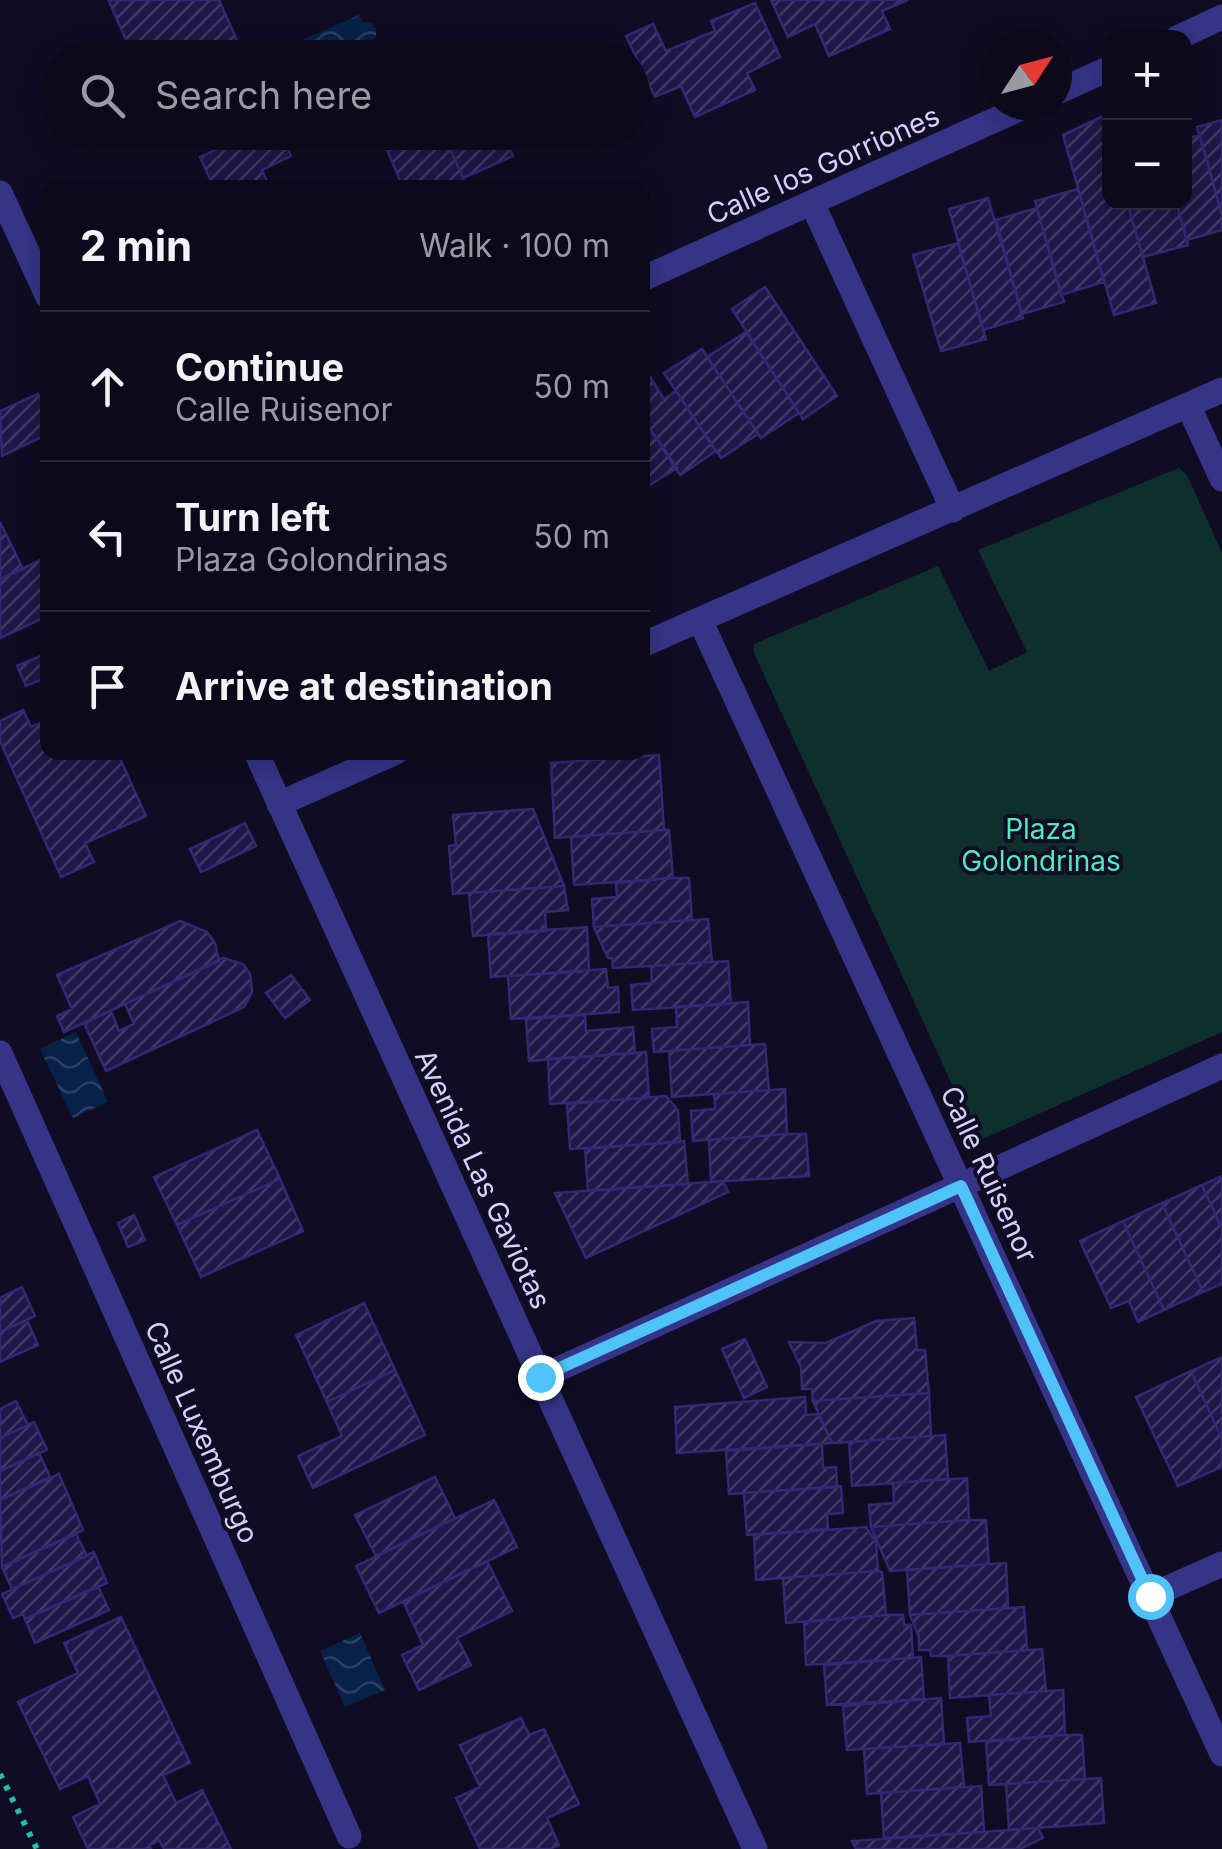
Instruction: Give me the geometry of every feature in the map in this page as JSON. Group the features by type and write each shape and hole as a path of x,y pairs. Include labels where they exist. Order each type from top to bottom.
{"street":[{"path":"1192,31 1222,17"},
{"path":"1072,85 1102,72"},
{"name":"Calle los Gorriones","path":"650,275 995,120"},
{"path":"0,193 40,280"},
{"path":"812,203 953,510"},
{"path":"650,642 1222,390"},
{"path":"1190,407 1222,480"},
{"name":"Calle Ruisenor","path":"700,620 1222,1754"},
{"name":"Avenida Las Gaviotas","path":"260,760 755,1849"},
{"path":"279,804 378,760"},
{"name":"Calle Luxemburgo","path":"0,1054 349,1836"},
{"path":"540,1377 1222,1066"},
{"path":"1150,1596 1222,1564"}],"path":[{"path":"0,1774 37,1849"}],"green space":[{"name":"Plaza Golondrinas","path":"1179,468 1187,475 1222,553 1222,1032 978,1141 754,653 754,644 938,566 989,671 1027,652 978,550"}],"water":[{"path":"359,15 363,22 376,28 372,40 303,40"},
{"path":"76,1032 108,1102 73,1118 40,1049"},
{"path":"360,1633 385,1690 345,1707 320,1651"}],"building":[{"path":"219,0 237,40 126,40 109,1"},
{"path":"771,0 908,0 882,11 890,29 829,56 815,24 788,37"},
{"path":"755,3 780,57 747,73 755,90 695,117 681,86 655,97 650,86 650,40 628,40 626,36 653,24 666,51 715,31 711,21"},
{"path":"1102,116 1102,210 1129,210 1156,303 1114,315 1063,135"},
{"path":"1222,120 1222,215 1197,127"},
{"path":"1200,135 1222,215 1222,230 1187,240 1178,210 1192,210 1192,137"},
{"path":"215,150 288,150 291,156 262,170 266,180 210,180 200,157"},
{"path":"387,150 451,150 464,180 400,180"},
{"path":"451,150 510,150 513,156 463,178"},
{"path":"1078,189 1104,282 1061,295 1035,201"},
{"path":"988,198 1023,318 983,330 949,209"},
{"path":"1037,208 1064,302 1022,314 996,220"},
{"path":"1129,210 1178,210 1188,245 1143,257"},
{"path":"958,243 986,339 941,351 913,255"},
{"path":"765,287 837,396 803,419 732,309"},
{"path":"746,332 799,413 761,438 707,357"},
{"path":"702,349 758,434 721,458 664,373"},
{"path":"650,377 664,399 676,391 716,451 680,475 650,429"},
{"path":"38,394 40,438 2,456 0,411"},
{"path":"650,429 677,468 650,485"},
{"path":"0,522 23,569 0,579"},
{"path":"40,560 40,620 0,638 0,579"},
{"path":"40,656 40,680 26,686 17,666"},
{"path":"23,710 31,727 40,723 40,760 121,760 146,816 85,843 94,862 61,877 0,741 0,721"},
{"path":"659,755 664,830 555,838 551,763 650,760 650,756"},
{"path":"533,809 564,886 453,894 449,846 456,845 453,815"},
{"path":"245,823 256,846 201,872 190,849"},
{"path":"669,830 673,878 574,885 571,837"},
{"path":"689,878 692,920 594,927 592,899 617,897 616,883"},
{"path":"564,886 568,910 545,912 546,931 473,936 469,893"},
{"path":"708,919 712,962 613,968 612,958 608,958 594,927"},
{"path":"180,921 207,932 215,943 219,961 64,1032 57,1016 72,1009 57,975"},
{"path":"587,927 589,971 491,977 488,934"},
{"path":"223,958 243,964 250,974 252,992 244,1007 106,1071 84,1023 111,1011 119,1031 134,1024 125,1004"},
{"path":"728,961 731,1004 633,1010 631,985 652,983 651,966"},
{"path":"606,969 608,988 618,987 619,1012 511,1019 508,976"},
{"path":"291,975 310,1000 285,1018 266,993"},
{"path":"748,1002 750,1045 654,1052 652,1029 677,1027 676,1007"},
{"path":"585,1015 586,1031 633,1027 635,1053 529,1061 526,1019"},
{"path":"765,1044 769,1090 672,1097 669,1051"},
{"path":"646,1052 649,1098 550,1104 548,1059"},
{"path":"785,1089 787,1134 693,1141 691,1111 715,1109 714,1094"},
{"path":"666,1096 678,1110 680,1142 570,1149 567,1104"},
{"path":"257,1130 280,1179 177,1225 154,1177"},
{"path":"806,1134 809,1176 711,1182 709,1140"},
{"path":"684,1141 688,1184 588,1191 585,1149"},
{"path":"1222,1176 1222,1229 1202,1185"},
{"path":"280,1179 303,1231 201,1277 177,1225"},
{"path":"723,1181 728,1192 586,1258 555,1193"},
{"path":"1202,1185 1222,1229 1222,1284 1203,1292 1162,1203"},
{"path":"1162,1203 1203,1292 1164,1310 1123,1221"},
{"path":"134,1215 145,1240 128,1247 118,1223"},
{"path":"1123,1221 1164,1310 1138,1322 1129,1301 1111,1308 1080,1241"},
{"path":"22,1287 35,1316 0,1332 0,1298"},
{"path":"364,1303 395,1370 327,1402 296,1335"},
{"path":"914,1318 917,1350 925,1350 929,1393 813,1401 812,1389 802,1389 801,1367 789,1342 826,1343 876,1321"},
{"path":"27,1320 38,1345 0,1362 0,1332"},
{"path":"745,1339 767,1387 744,1398 722,1349"},
{"path":"1222,1357 1222,1439 1191,1371"},
{"path":"395,1370 425,1435 313,1488 298,1456 342,1436 327,1402"},
{"path":"1191,1371 1222,1439 1222,1467 1178,1486 1136,1397"},
{"path":"929,1393 931,1436 849,1442 832,1443 813,1401"},
{"path":"805,1397 806,1415 818,1414 832,1443 677,1453 675,1407"},
{"path":"16,1401 28,1425 0,1438 0,1409"},
{"path":"34,1422 47,1450 0,1471 0,1438"},
{"path":"945,1435 948,1479 852,1486 849,1442"},
{"path":"822,1444 823,1468 836,1467 837,1487 729,1494 726,1451"},
{"path":"39,1453 50,1477 0,1500 0,1471"},
{"path":"59,1474 83,1530 2,1567 0,1500"},
{"path":"435,1477 455,1518 376,1556 355,1515"},
{"path":"967,1478 969,1520 871,1527 869,1505 894,1503 893,1483"},
{"path":"841,1486 843,1513 827,1514 828,1529 747,1535 744,1493"},
{"path":"494,1500 517,1547 379,1613 356,1566"},
{"path":"986,1520 989,1564 890,1571 871,1527"},
{"path":"866,1527 876,1543 878,1571 756,1580 754,1535"},
{"path":"76,1534 87,1556 12,1589 2,1567"},
{"path":"94,1552 107,1583 25,1619 23,1614 13,1618 2,1594"},
{"path":"487,1561 512,1611 457,1638 471,1665 419,1690 402,1655 423,1645 403,1601"},
{"path":"1006,1563 1008,1608 910,1615 907,1570"},
{"path":"882,1572 886,1615 786,1623 783,1578"},
{"path":"98,1586 109,1610 35,1643 25,1619"},
{"path":"1024,1607 1027,1650 948,1656 931,1656 930,1650 919,1650 919,1637 910,1615"},
{"path":"903,1615 904,1625 911,1625 913,1658 806,1665 804,1622"},
{"path":"121,1617 190,1763 163,1775 176,1803 202,1790 231,1849 164,1849 159,1840 149,1846 151,1849 88,1849 73,1817 100,1804 88,1776 60,1789 18,1702 78,1673 64,1643"},
{"path":"1042,1649 1046,1691 950,1698 948,1656"},
{"path":"921,1657 924,1699 827,1705 824,1665"},
{"path":"1063,1690 1065,1735 969,1742 967,1718 991,1716 989,1695"},
{"path":"941,1698 944,1744 847,1750 843,1706"},
{"path":"521,1718 529,1735 544,1729 579,1804 547,1818 559,1845 550,1849 480,1849 456,1798 480,1787 460,1745"},
{"path":"1082,1735 1085,1779 989,1785 986,1742"},
{"path":"960,1743 964,1787 867,1794 864,1749"},
{"path":"1101,1778 1104,1823 1009,1830 1006,1784"},
{"path":"981,1786 984,1832 884,1838 881,1793"},
{"path":"1038,1828 1043,1838 1020,1849 856,1849 852,1841"}],"route":[{"path":"540,1377 961,1186 1150,1596"}]}
